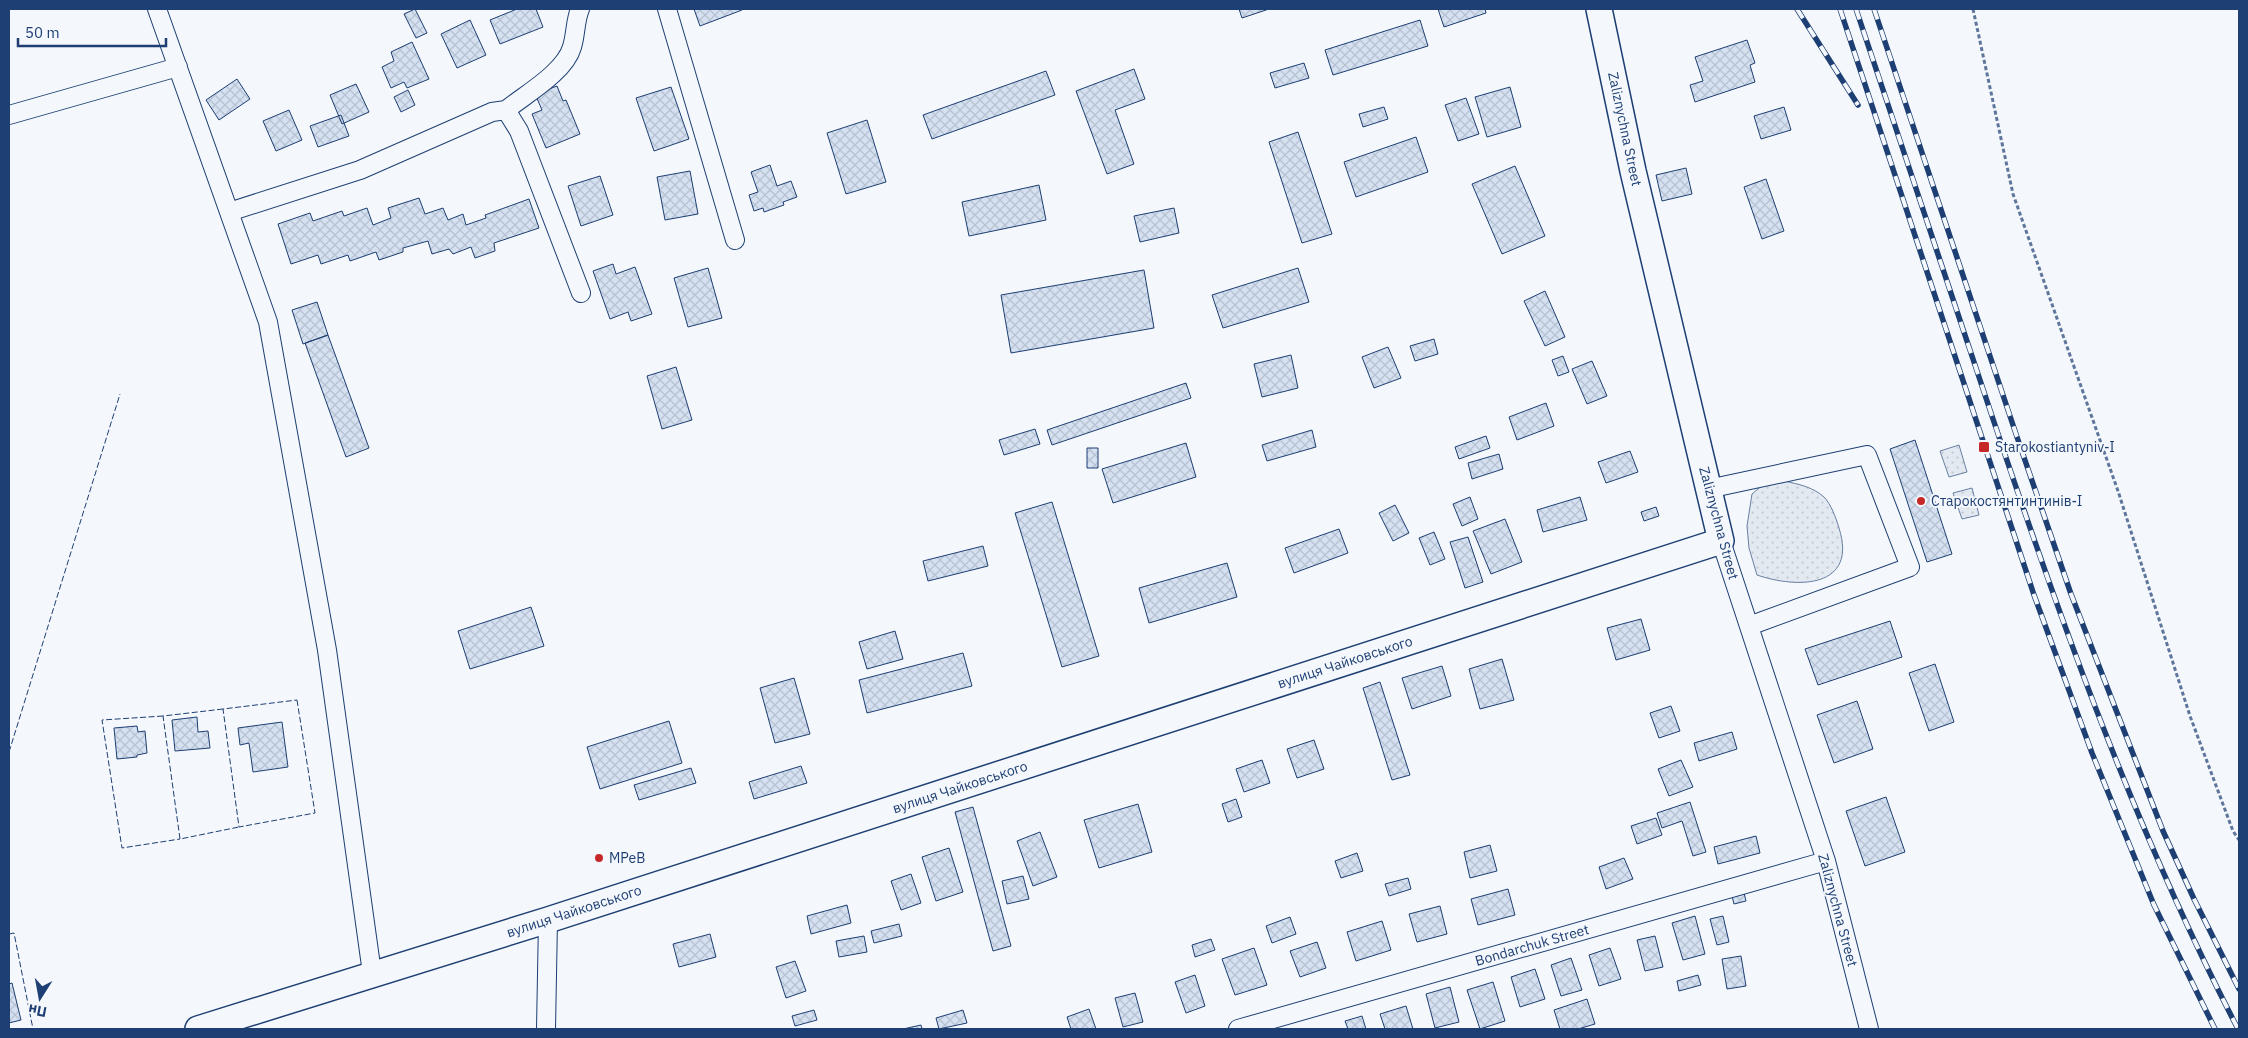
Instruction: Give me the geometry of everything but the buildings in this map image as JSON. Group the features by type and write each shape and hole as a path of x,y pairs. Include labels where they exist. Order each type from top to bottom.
{"street":[{"path":"157,9 268,322 327,650 372,973"},
{"path":"229,212 360,170 492,112 506,110 558,70 572,48 580,9"},
{"path":"667,9 735,240"},
{"name":"Zaliznychna Street","path":"1599,9 1633,171 1721,541 1826,861 1870,1029"},
{"path":"9,115 178,67"},
{"path":"506,110 519,131 580,293"},
{"path":"1708,489 1867,455 1910,567 1749,626"},
{"name":"вулиця Чайковського","path":"198,1029 372,973 548,920 1721,541"},
{"name":"Bondarchuk Street","path":"1238,1029 1826,861"},
{"path":"546,1029 548,920"}],"path":[{"path":"1973,9 2013,194 2118,491 2190,716 2233,831 2239,840"}],"shaded area":[{"path":"1959,445 1967,472 1949,477 1940,451"},
{"path":"1784,481 1805,486 1820,494 1829,503 1833,511 1843,548 1840,563 1832,573 1821,579 1806,582 1790,582 1757,575 1749,548 1747,526 1752,494 1765,483"},
{"path":"1972,488 1979,515 1962,519 1953,493"}],"railway":[{"path":"1797,9 1858,105"},
{"path":"1840,9 2034,595 2092,753 2154,905 2215,1029"},
{"path":"1856,9 2066,629 2129,792 2163,872 2199,951 2238,1029"},
{"path":"1874,9 2071,594 2163,831 2194,899 2239,989"}],"fence":[{"path":"9,752 120,394"},
{"path":"297,700 315,813 239,827 223,709 297,700"},
{"path":"223,709 163,716 180,839 239,827"},
{"path":"163,716 102,720 122,848 180,839"},
{"path":"9,934 14,933 33,1029"}],"place":[{"name":"Starokostiantyniv-I","path":"1984,447"},
{"name":"Старокостянтинтинів-І","path":"1921,501"},
{"name":"МРеВ","path":"599,858"}]}
